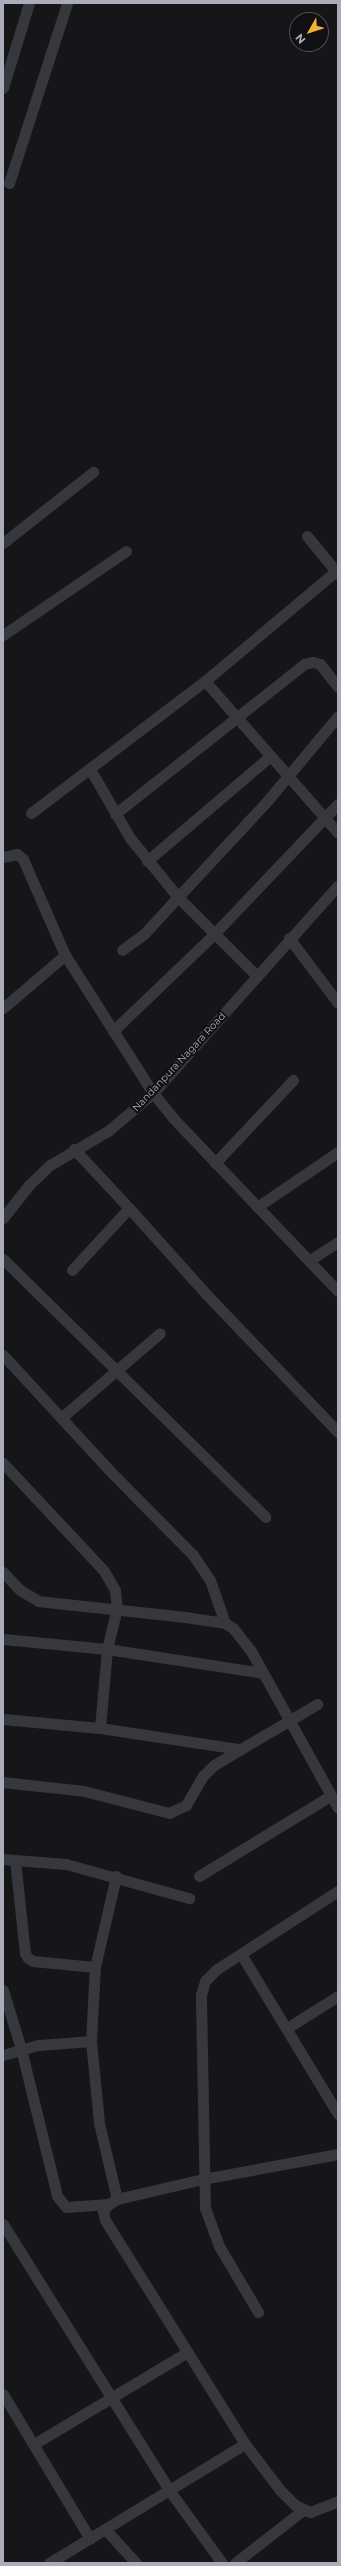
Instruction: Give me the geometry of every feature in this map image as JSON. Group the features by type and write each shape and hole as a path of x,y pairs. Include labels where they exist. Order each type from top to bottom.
{"street":[{"path":"3,88 29,3"},
{"path":"9,183 67,3"},
{"path":"3,543 93,472"},
{"path":"31,813 205,681 337,572 307,536"},
{"path":"3,635 126,551"},
{"path":"115,814 308,663 320,664 338,687"},
{"path":"205,681 287,778 338,833"},
{"path":"122,950 144,934 287,778 338,716"},
{"path":"147,861 269,757"},
{"path":"90,769 115,814 147,861 178,897 257,976"},
{"path":"113,1032 214,934 338,804"},
{"path":"3,857 18,854 23,859 66,955 113,1032 153,1093 173,1118 338,1290"},
{"name":"Nandanpura Nagara Road","path":"3,1218 39,1175 74,1149 108,1131 153,1093 289,938 338,885"},
{"path":"289,938 338,1003"},
{"path":"3,1008 66,955"},
{"path":"216,1163 293,1080"},
{"path":"74,1149 207,1294 338,1432"},
{"path":"257,1206 338,1152"},
{"path":"72,1270 129,1208"},
{"path":"310,1260 338,1242"},
{"path":"3,1259 266,1517"},
{"path":"61,1418 160,1333"},
{"path":"3,1355 192,1555 210,1580 225,1623"},
{"path":"3,1463 107,1576 115,1590 117,1608 107,1649 100,1728"},
{"path":"3,1572 20,1590 38,1601 117,1608 225,1623 243,1637 338,1808"},
{"path":"3,1639 107,1649 263,1673"},
{"path":"3,1782 84,1791 169,1813 186,1805 203,1776 214,1765 317,1704"},
{"path":"3,1719 100,1728 239,1749"},
{"path":"199,1876 330,1796"},
{"path":"3,1859 66,1864 116,1876 189,1898"},
{"path":"15,1860 25,1953 28,1958 33,1961 95,1967"},
{"path":"113,2202 99,2123 91,2041 95,1967 116,1876"},
{"path":"258,2312 210,2227 205,2208 203,2179 201,1996 205,1981 217,1969 338,1891"},
{"path":"241,1954 287,2028 335,2099 338,2114"},
{"path":"3,1990 22,2049 59,2199 66,2207 72,2208 113,2202 203,2179 338,2154"},
{"path":"287,2028 338,1996"},
{"path":"3,2055 22,2049 63,2042 91,2041"},
{"path":"113,2202 103,2211 105,2220 245,2444 288,2499 303,2510 310,2512 338,2501"},
{"path":"3,2224 169,2490 222,2563"},
{"path":"34,2444 188,2352"},
{"path":"3,2394 90,2539"},
{"path":"48,2563 245,2444"},
{"path":"235,2563 303,2510"},
{"path":"105,2529 136,2563"}]}
